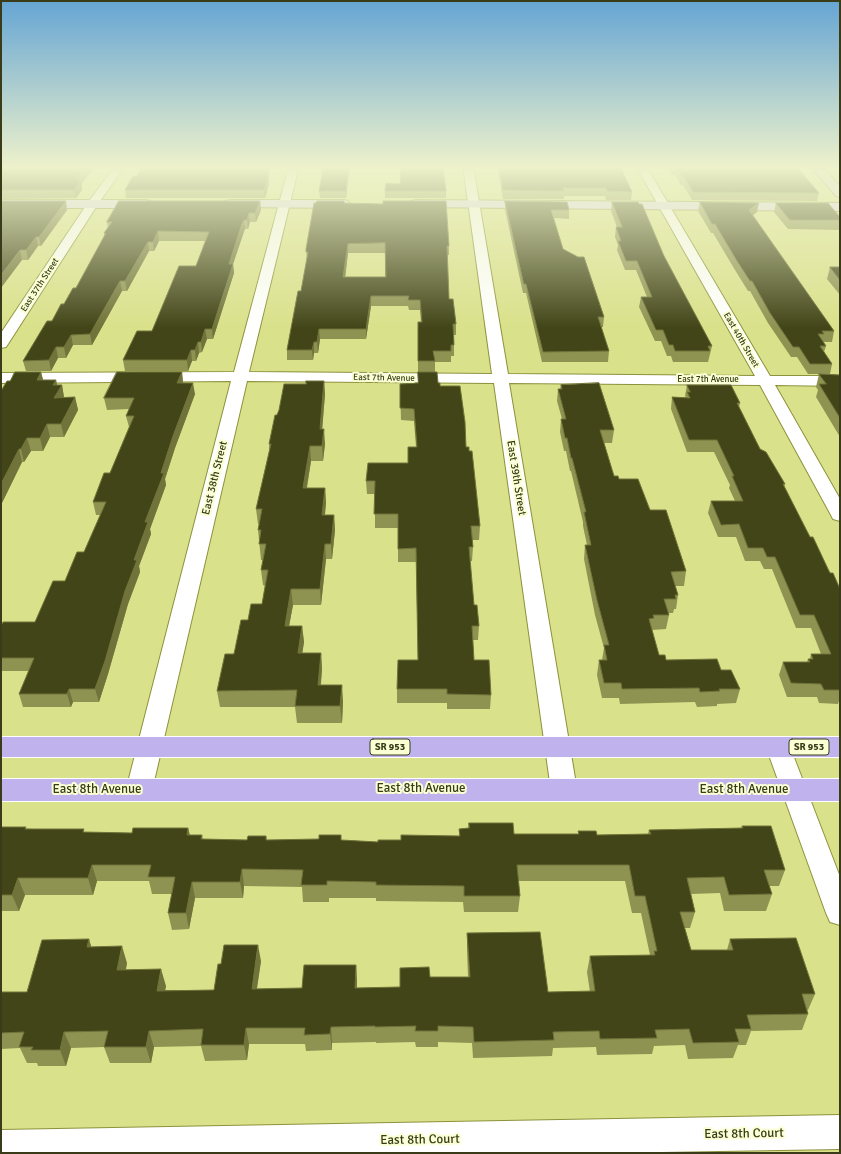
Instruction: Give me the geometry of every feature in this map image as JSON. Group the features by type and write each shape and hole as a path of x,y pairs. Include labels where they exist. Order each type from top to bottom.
{"main road":[{"name":"SR 953","path":"1,747 840,747"},
{"name":"East 8th Avenue","path":"1,790 840,790"}],"street":[{"name":"East 37th Street","path":"1,344 83,220"},
{"name":"East 38th Street","path":"139,790 279,220"},
{"name":"East 39th Street","path":"476,220 564,790"},
{"name":"East 40th Street","path":"671,220 765,380 840,515"},
{"name":"East 7th Avenue","path":"1,378 240,376 501,379 840,380"},
{"path":"778,747 840,913"},
{"name":"East 8th Court","path":"1,1147 840,1132"}],"building":[{"path":"1,220 52,220 39,237 36,237 26,250 20,250 1,275"},
{"path":"108,220 247,220 244,220 242,224 229,264 233,264 212,329 205,329 201,342 198,342 195,350 191,350 187,360 123,360 137,331 152,331 179,266 196,266 209,232 158,231 153,242 148,242 125,281 120,281 90,334 71,335 64,347 56,347 49,360 23,361 47,321 52,321 61,304 64,304 73,288 76,288 106,233 104,233 112,222 107,222"},
{"path":"311,220 447,220 449,299 453,299 456,324 453,324 454,345 451,345 451,351 433,351 435,361 418,361 418,322 422,322 420,300 408,300 409,296 371,296 366,329 319,329 317,342 314,342 312,350 287,350 298,291 301,291 308,252 306,252","holes":["385,243 386,277 343,277 348,244"]},
{"path":"509,220 554,220 563,249 578,257 584,257 604,317 598,317 609,351 543,352 526,284 524,284"},
{"path":"619,220 649,220 664,256 712,346 708,346 710,351 675,351 673,345 669,345 663,330 656,330 641,297 652,297 637,261 626,261 618,241 621,241 616,227 622,227"},
{"path":"710,220 756,220 834,331 822,331 824,334 818,334 826,346 820,346 832,364 810,364 799,347 793,347 770,313 752,281 750,281 737,261 715,224 712,224"},
{"path":"830,267 840,267 840,280"},
{"path":"15,372 41,372 37,380 56,380 53,385 62,385 54,398 75,397 61,424 47,424 40,438 27,438 21,449 19,449 1,484 1,391 7,381 10,381"},
{"path":"117,372 182,372 177,383 193,383 161,473 164,473 145,522 148,522 134,560 137,560 125,591 105,661 95,689 69,689 67,694 19,694 34,658 1,658 1,626 3,622 35,622 53,581 65,581 77,552 84,552 106,502 93,502 104,473 110,473 134,416 126,416 134,398 104,398"},
{"path":"418,372 437,372 438,383 440,383 440,386 460,386 465,422 466,447 469,447 469,451 472,451 480,526 471,526 473,547 469,547 474,605 477,605 479,626 472,626 474,660 489,660 491,695 447,694 447,689 397,689 398,660 418,660 416,548 398,549 398,514 374,514 375,481 366,481 368,463 408,463 408,447 417,447 414,409 400,408 400,384 418,383"},
{"path":"819,374 840,375 840,418 819,384 826,384"},
{"path":"306,381 324,381 320,429 324,429 322,446 310,446 303,488 325,488 322,515 334,515 331,544 325,544 320,589 291,589 285,626 302,626 298,653 321,653 318,685 342,685 340,706 295,706 297,690 217,691 225,654 234,654 241,620 248,620 251,604 262,604 268,570 261,570 266,544 259,544 261,530 258,530 262,509 256,509 271,444 269,444 275,415 277,415 279,410 284,384 306,384"},
{"path":"599,383 614,430 600,430 614,476 618,476 619,479 638,479 650,510 666,510 686,571 671,572 678,595 675,595 676,599 664,599 669,615 653,615 654,618 649,619 659,655 665,655 666,660 717,659 721,670 731,670 740,689 719,689 720,691 700,692 699,688 622,689 621,683 604,683 599,660 607,660 604,645 609,645 585,545 591,545 584,512 586,512 567,438 565,438 561,419 566,419 558,389 562,389 561,385"},
{"path":"687,385 731,385 740,403 737,403 760,449 766,452 785,484 783,484 810,537 813,537 830,573 833,573 840,589 840,690 824,690 821,684 791,683 783,662 810,662 808,659 813,659 811,654 831,654 814,615 800,615 775,557 767,557 763,548 748,548 739,524 721,525 711,501 743,501 732,476 734,476 717,440 689,440 672,397 690,398 687,392 690,392"},
{"path":"469,823 513,823 514,834 579,834 578,831 596,831 597,835 651,834 649,830 771,826 785,870 764,870 772,894 729,895 724,877 687,878 695,912 680,912 691,950 733,950 730,939 796,938 815,994 802,994 808,1014 747,1015 751,1029 735,1029 739,1042 693,1043 689,1029 655,1030 657,1038 600,1039 599,1031 553,1032 554,1040 474,1042 473,1027 438,1026 438,1031 415,1031 416,1026 375,1026 331,1027 330,1034 304,1035 305,1028 246,1028 244,1045 201,1045 203,1029 149,1031 146,1047 104,1047 108,1031 64,1032 60,1050 31,1050 33,1047 19,1047 24,1032 1,1033 1,992 27,992 42,940 89,939 87,947 122,946 117,970 161,969 157,991 214,990 218,964 221,964 224,945 258,945 252,989 302,988 304,965 356,965 355,988 400,987 400,968 429,967 430,977 470,977 467,933 540,932 548,992 595,991 590,956 655,955 654,951 657,951 645,896 635,896 629,865 517,865 520,896 464,896 464,886 376,885 376,882 327,881 327,885 301,885 303,870 242,869 240,882 192,882 186,913 168,913 175,877 148,877 151,865 92,865 88,878 18,878 12,895 1,895 1,827 26,827 25,829 84,829 83,832 132,833 133,828 188,828 187,835 202,835 201,839 247,840 248,836 266,836 266,840 319,839 319,835 341,835 341,840 378,842 378,840 401,840 401,835 460,836 459,829 469,828"}]}
